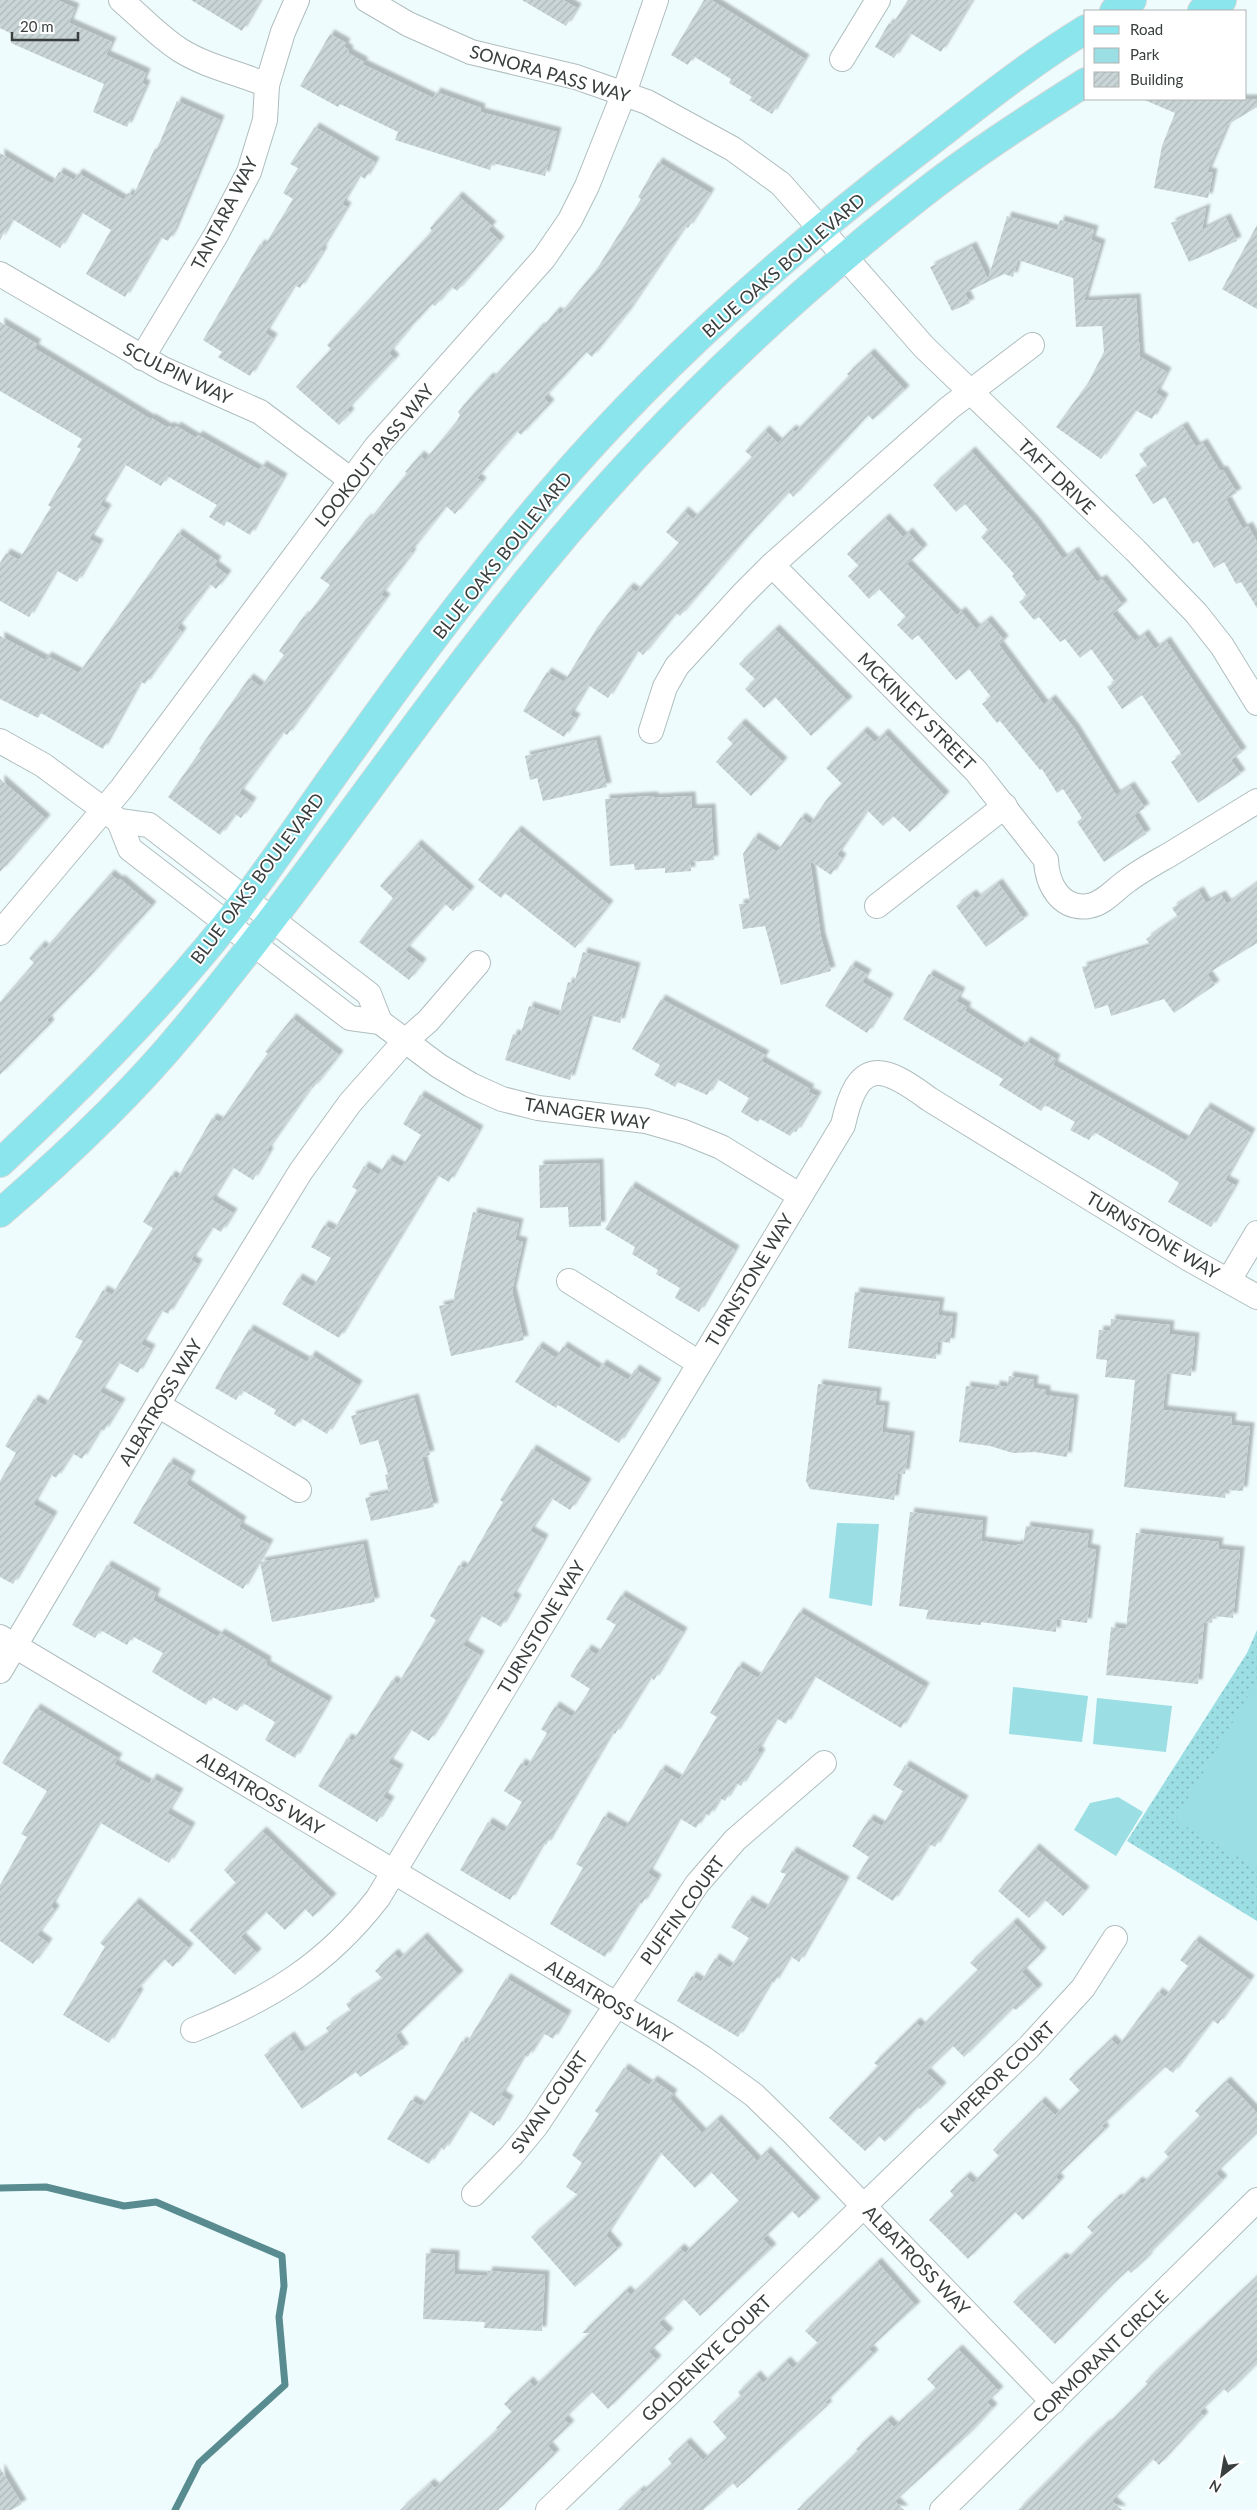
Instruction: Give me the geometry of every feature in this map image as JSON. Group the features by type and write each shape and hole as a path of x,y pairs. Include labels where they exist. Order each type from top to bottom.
{"main road":[{"path":"1116,10 1132,0"},
{"path":"1204,10 1222,0"},
{"name":"BLUE OAKS BOULEVARD","path":"0,1163 138,1026 227,923 427,648 549,494 606,431 724,314 821,228 1038,59 1084,30"},
{"name":"BLUE OAKS BOULEVARD","path":"0,1213 58,1162 134,1086 183,1032 254,944 457,670 578,519 685,404 846,258 918,198 1084,83"}],"street":[{"path":"121,0 154,31 181,51 203,62 267,85"},
{"name":"TANTARA WAY","path":"142,358 216,235 249,172 258,147 264,120 267,85 283,32 297,0"},
{"name":"SONORA PASS WAY","path":"367,0 408,24 471,52 576,77 624,92 675,116 733,149 781,184 846,258"},
{"name":"LOOKOUT PASS WAY","path":"0,933 112,815 351,480 399,420 544,258 570,220 587,186 624,92 656,0"},
{"path":"842,59 878,0"},
{"name":"TAFT DRIVE","path":"846,258 924,347 969,393 1135,550 1190,607 1222,646 1257,703"},
{"name":"SCULPIN WAY","path":"0,274 142,358 181,378 260,412 351,480"},
{"path":"651,731 665,687 677,666 772,565 944,412 1032,345"},
{"name":"MCKINLEY STREET","path":"772,565 976,771 1046,860 1047,875 1051,888 1062,898 1074,905 1089,906 1102,901 1126,881 1257,801"},
{"path":"0,741 43,765 112,815 130,849 350,1018 380,1022"},
{"path":"877,906 1005,806"},
{"name":"TANAGER WAY","path":"112,815 149,825 369,994 380,1022 404,1042 471,1085 502,1098 538,1108 646,1121 684,1132 721,1147 799,1195"},
{"name":"ALBATROSS WAY","path":"478,963 428,1021 404,1042 350,1103 301,1171 158,1405 8,1641 615,2004 703,2058 754,2095 864,2205 1053,2402"},
{"name":"TURNSTONE WAY","path":"193,2030 250,2006 300,1974 343,1939 360,1922 394,1873 799,1195 843,1125 854,1090 864,1078 877,1072 891,1073 1189,1259 1257,1297"},
{"path":"1229,1280 1257,1233"},
{"path":"569,1281 699,1363"},
{"path":"158,1405 299,1490"},
{"path":"0,1671 8,1641"},
{"name":"PUFFIN COURT","path":"615,2004 696,1884 735,1840 824,1763"},
{"name":"EMPEROR COURT","path":"864,2205 1058,2018 1083,1988 1115,1938"},
{"name":"SWAN COURT","path":"474,2194 512,2155 536,2126 615,2004"},
{"name":"CORMORANT CIRCLE","path":"942,2510 1257,2200"},
{"name":"GOLDENEYE COURT","path":"548,2510 864,2205"}],"green space":[{"path":"837,1523 879,1524 872,1606 829,1598"},
{"path":"1257,1630 1257,1921 1127,1841 1247,1653"},
{"path":"1257,1681 1257,1868 1175,1820"},
{"path":"1013,1687 1088,1696 1082,1742 1009,1734"},
{"path":"1097,1698 1172,1706 1166,1752 1093,1744"},
{"path":"1118,1797 1143,1812 1116,1856 1074,1830 1090,1803"}],"building":[{"path":"0,0 57,0 75,8 69,23 112,42 106,55 146,73 142,83 146,85 127,127 93,112 104,84 11,43 14,35 0,28"},
{"path":"191,0 260,0 242,31"},
{"path":"522,0 563,0 577,8 566,26"},
{"path":"704,0 711,0 805,59 772,114 749,100 752,97 729,83 731,79 693,56 688,65 671,55"},
{"path":"908,0 972,0 941,52 910,33 894,58 875,47 889,23 892,25"},
{"path":"330,34 346,43 344,47 349,50 348,53 364,62 362,64 433,98 436,92 481,108 480,112 557,132 545,176 492,163 490,170 395,140 398,132 340,104 338,107 300,86"},
{"path":"1257,99 1257,107 1227,125 1207,172 1213,173 1208,198 1154,188 1162,146 1175,113 1144,100"},
{"path":"177,101 220,120 173,233 168,241 160,237 125,297 86,274 111,230 81,212 60,248 12,219 0,240 0,153 52,184 59,172 74,180 78,173 124,200 128,193 133,196 155,148 157,149"},
{"path":"315,127 375,162 365,179 359,175 342,204 347,207 321,250 323,251 300,288 294,285 265,333 273,338 250,376 218,357 222,352 203,340 260,244 264,246 293,199 283,193 298,168 290,164"},
{"path":"658,162 710,193 688,228 685,226 627,313 592,357 586,352 544,398 550,404 521,435 517,431 477,478 482,482 455,514 446,506 410,552 412,553 381,595 386,598 287,735 283,732 239,793 252,802 241,818 235,814 220,835 168,797 201,750 199,749 249,678 261,687 284,655 279,651 304,616 306,617 330,585 320,578 367,518 369,520 407,473 405,472 420,455 425,460 457,421 460,415 458,412 475,392 489,377 492,379 556,311 560,314 597,269 641,199 638,197"},
{"path":"458,196 492,226 488,230 500,241 457,291 452,287 435,306 432,304 408,330 389,353 395,359 347,410 350,413 339,425 296,387 331,349 327,345 432,231 430,228"},
{"path":"1206,208 1202,230 1226,218 1237,241 1189,262 1171,223"},
{"path":"1007,216 1057,230 1060,220 1094,230 1091,240 1101,244 1084,301 1136,298 1140,357 1167,372 1156,393 1164,398 1152,419 1135,410 1101,459 1056,427 1088,383 1104,352 1102,326 1076,327 1073,278 1018,260 1013,277 1004,274 965,293 970,303 952,311 930,267 972,246 988,279"},
{"path":"1257,225 1257,309 1222,289"},
{"path":"0,322 37,344 34,348 150,419 168,428 169,426 175,429 176,426 196,438 198,435 259,470 262,465 283,478 250,535 227,521 224,526 209,517 217,505 167,476 161,486 124,464 100,505 107,509 89,539 99,544 77,582 56,570 29,617 0,601 0,563 6,553 19,560 51,507 48,505 81,449 77,447 82,439 0,391"},
{"path":"870,353 905,390 873,420 868,415 793,497 789,492 746,538 680,616 676,613 643,655 637,650 608,698 588,685 570,715 576,718 564,737 523,711 547,672 564,682 597,628 629,587 636,592 679,543 666,532 684,511 693,519 752,457 745,451 765,430 778,443 792,429 795,432 849,376 847,374"},
{"path":"1183,426 1196,447 1203,443 1220,471 1223,470 1237,493 1226,499 1243,529 1248,526 1257,542 1257,608 1241,582 1236,584 1224,562 1214,568 1198,541 1193,544 1165,497 1153,504 1135,475 1148,467 1139,454"},
{"path":"971,451 1035,522 1063,559 1074,551 1097,582 1102,579 1123,605 1112,614 1135,641 1144,634 1155,649 1166,641 1242,752 1231,760 1241,774 1198,803 1171,762 1182,755 1142,695 1122,709 1107,687 1115,682 1091,649 1080,658 1065,639 1060,642 1039,617 1034,620 1019,602 1027,596 1012,576 1014,574 981,537 988,530 965,504 956,512 933,485"},
{"path":"885,518 903,537 908,532 923,549 907,564 957,615 961,611 976,629 987,620 1004,640 999,645 1044,705 1051,699 1075,729 1116,795 1130,786 1145,808 1134,815 1146,834 1104,862 1077,822 1082,818 1063,789 1057,793 1042,769 1040,770 1000,721 997,723 982,704 991,697 969,669 956,680 918,635 912,640 897,625 906,617 879,589 869,599 848,576 859,566 847,554"},
{"path":"178,533 217,561 214,565 227,575 216,589 210,584 177,628 182,632 145,684 140,681 103,749 41,713 38,718 0,699 0,636 45,660 47,656 79,673"},
{"path":"775,629 848,701 811,736 775,697 764,708 745,689 755,679 739,664"},
{"path":"741,723 783,762 751,796 716,762 733,744 727,738"},
{"path":"863,731 875,742 884,733 945,796 910,832 893,816 883,826 867,810 837,855 842,858 831,875 810,861 821,937 831,971 781,985 765,926 743,929 739,904 750,903 743,854 754,837 777,852 801,817 810,824 827,799 842,784 826,768"},
{"path":"596,740 607,787 543,801 537,778 530,780 525,756"},
{"path":"0,779 46,819 0,872"},
{"path":"653,796 654,798 691,796 692,809 711,808 714,860 690,862 691,871 665,873 665,868 635,870 634,864 610,866 605,799"},
{"path":"517,830 609,905 575,948 505,893 501,898 478,880"},
{"path":"417,844 470,891 453,911 445,904 405,950 422,963 409,980 359,942 393,898 380,886"},
{"path":"110,874 119,881 120,879 152,906 90,976 47,1020 50,1024 0,1075 0,1002 34,963 29,958 41,945 45,949"},
{"path":"998,883 1024,919 986,947 956,906 972,894 976,899"},
{"path":"1257,883 1257,943 1207,974 1215,985 1174,1013 1164,999 1111,1016 1108,1005 1095,1009 1082,967 1151,946 1146,939 1178,917 1172,908 1199,891 1206,903 1221,895 1227,904"},
{"path":"583,952 636,967 620,1023 590,1015 570,1080 505,1060 513,1034 520,1036 529,1006 559,1016 568,982 574,984"},
{"path":"851,965 867,974 862,982 889,998 867,1033 825,1006"},
{"path":"929,974 961,992 956,1001 967,1007 965,1011 1022,1048 1026,1041 1056,1059 1053,1065 1186,1141 1206,1107 1251,1133 1225,1180 1235,1185 1211,1227 1168,1202 1179,1183 1166,1174 1094,1132 1089,1140 1070,1130 1075,1122 1045,1105 1041,1111 999,1085 1003,1079 903,1019"},
{"path":"661,999 765,1055 761,1061 810,1089 808,1092 817,1096 796,1132 794,1131 790,1136 760,1119 758,1122 741,1112 749,1098 717,1079 707,1095 678,1082 675,1087 654,1075 660,1065 632,1049"},
{"path":"292,1018 339,1055 313,1088 311,1087 267,1150 269,1152 253,1180 232,1167 212,1200 233,1213 221,1232 212,1227 191,1260 198,1264 168,1314 161,1310 141,1344 151,1349 138,1373 118,1362 100,1392 121,1403 104,1431 100,1429 82,1459 72,1453 56,1478 50,1474 33,1504 53,1516 13,1584 0,1577 0,1481 16,1453 5,1446 34,1399 45,1406 83,1341 75,1337 103,1290 112,1295 153,1228 143,1222 171,1175 177,1179 212,1118 220,1122 268,1053 265,1052"},
{"path":"420,1095 479,1130 449,1182 437,1175 339,1338 282,1304 298,1278 313,1287 331,1258 311,1247 324,1225 334,1230 357,1190 352,1187 364,1166 379,1175 388,1159 402,1167 421,1135 403,1124"},
{"path":"599,1163 601,1226 569,1227 568,1207 540,1208 539,1165"},
{"path":"631,1186 735,1250 699,1312 675,1298 680,1288 656,1274 658,1270 632,1254 635,1247 605,1229"},
{"path":"473,1212 519,1223 515,1240 523,1242 512,1291 524,1340 451,1356 439,1306 455,1303 454,1296"},
{"path":"855,1292 940,1302 938,1315 953,1317 950,1343 938,1341 936,1359 848,1348"},
{"path":"1111,1319 1170,1325 1169,1334 1195,1337 1191,1376 1167,1373 1163,1410 1232,1417 1231,1425 1250,1427 1243,1491 1226,1490 1225,1498 1124,1487 1135,1380 1105,1377 1107,1360 1096,1359 1099,1330 1110,1331"},
{"path":"249,1329 307,1362 311,1355 358,1385 327,1434 301,1418 295,1427 274,1414 276,1410 242,1390 236,1400 215,1388"},
{"path":"538,1346 556,1358 563,1346 599,1369 602,1364 628,1380 635,1369 657,1383 619,1443 558,1405 556,1408 515,1382"},
{"path":"1009,1376 1034,1380 1033,1388 1046,1390 1046,1395 1074,1399 1067,1457 1035,1452 1013,1453 990,1446 959,1442 966,1386 995,1390 995,1385 1007,1387"},
{"path":"818,1384 877,1392 875,1405 885,1406 882,1432 910,1436 905,1474 898,1473 894,1500 810,1489 806,1481"},
{"path":"414,1398 430,1455 422,1457 434,1507 371,1521 365,1498 389,1493 385,1475 388,1474 378,1440 360,1445 351,1416"},
{"path":"532,1449 587,1483 570,1510 551,1498 530,1531 544,1539 512,1596 517,1599 501,1627 480,1615 463,1645 480,1655 429,1741 410,1729 388,1763 399,1769 383,1797 390,1801 377,1822 318,1786 347,1738 353,1741 392,1680 398,1684 436,1620 430,1616 459,1565 465,1569 503,1502 500,1500"},
{"path":"169,1462 191,1475 186,1484 242,1521 239,1527 269,1544 243,1589 133,1523"},
{"path":"910,1512 983,1521 981,1541 1017,1546 1017,1544 1023,1545 1026,1526 1089,1534 1087,1548 1096,1550 1087,1623 1057,1619 1056,1632 981,1622 981,1625 926,1619 928,1610 899,1606"},
{"path":"1136,1533 1219,1542 1218,1549 1240,1551 1233,1618 1213,1616 1212,1623 1204,1622 1198,1684 1106,1675 1111,1627 1126,1629"},
{"path":"363,1544 375,1602 272,1622 260,1562"},
{"path":"107,1565 156,1593 153,1600 218,1637 220,1633 267,1661 266,1665 328,1701 295,1758 265,1740 275,1722 243,1703 237,1711 211,1696 206,1705 152,1672 163,1653 132,1636 127,1645 100,1630 95,1638 72,1625"},
{"path":"621,1595 683,1632 654,1680 650,1677 615,1734 612,1732 546,1845 543,1843 510,1900 460,1870 488,1822 504,1832 522,1802 504,1791 521,1763 527,1767 547,1733 541,1729 555,1706 572,1717 590,1689 570,1676 587,1649 597,1655 616,1625 606,1619"},
{"path":"799,1612 925,1687 901,1728 814,1676 786,1724 776,1718 757,1751 761,1753 741,1786 736,1783 725,1801 720,1798 709,1816 705,1813 696,1828 679,1818 648,1873 657,1879 642,1904 639,1902 605,1957 550,1924 583,1868 576,1864 604,1816 625,1828 661,1769 679,1780 717,1717 710,1713 738,1666 758,1678"},
{"path":"36,1708 118,1758 114,1764 149,1784 152,1778 179,1793 167,1813 191,1827 169,1863 99,1822 51,1906 55,1910 37,1935 48,1943 33,1964 0,1941 0,1885 27,1837 21,1834 47,1791 2,1763"},
{"path":"905,1765 964,1800 935,1847 929,1844 893,1901 856,1878 869,1857 852,1846 869,1819 882,1826 903,1791 893,1785"},
{"path":"262,1831 332,1898 313,1917 305,1909 285,1930 266,1912 241,1937 257,1953 235,1975 189,1930 236,1883 224,1870"},
{"path":"1035,1848 1085,1891 1063,1916 1045,1900 1029,1918 998,1891"},
{"path":"792,1851 845,1881 799,1962 790,1956 774,1983 771,1981 738,2037 677,2001 692,1976 701,1982 715,1958 730,1968 749,1938 731,1927 748,1900 765,1910 786,1874 780,1872"},
{"path":"135,1902 189,1948 173,1967 164,1959 136,1991 139,1993 109,2043 63,2015 105,1947 100,1943"},
{"path":"1013,1922 1042,1952 1022,1972 1038,1989 1016,2010 1013,2008 964,2057 953,2046 926,2072 942,2087 920,2109 918,2107 885,2142 879,2136 865,2151 829,2118 878,2066 874,2063 916,2022 921,2027 978,1970 970,1963"},
{"path":"423,1937 459,1975 396,2036 404,2048 360,2077 356,2072 302,2109 264,2055 290,2036 301,2052 329,2033 326,2028 351,2011 346,2004 383,1979 375,1971 394,1953 399,1959"},
{"path":"1195,1940 1250,1980 1218,2024 1212,2020 1173,2073 1165,2067 1102,2126 1105,2130 1056,2177 1060,2181 1023,2220 1015,2212 968,2259 929,2220 954,2196 950,2191 966,2176 973,2183 999,2156 993,2150 1041,2101 1055,2115 1080,2091 1069,2079 1111,2039 1118,2046 1158,1992 1165,1997 1188,1966 1180,1960"},
{"path":"506,1978 567,2015 553,2039 543,2033 528,2057 524,2055 501,2095 509,2100 494,2126 469,2110 444,2150 440,2147 429,2164 387,2139 411,2100 421,2106 428,2097 462,2041 466,2044"},
{"path":"624,2068 649,2085 653,2080 673,2094 670,2099 702,2133 717,2119 757,2161 766,2151 816,2202 799,2218 792,2211 763,2239 772,2248 700,2316 684,2299 659,2323 669,2333 649,2352 657,2360 608,2409 592,2392 564,2419 570,2425 548,2446 555,2454 498,2510 400,2510 430,2483 435,2488 498,2429 496,2428 512,2412 504,2404 529,2381 534,2387 590,2333 582,2333 626,2290 631,2295 680,2248 685,2253 739,2201 711,2172 695,2188 660,2152 606,2235 618,2249 575,2287 531,2237 578,2195 566,2187 582,2163 572,2155 599,2114 595,2111"},
{"path":"1226,2081 1257,2113 1257,2133 1216,2173 1223,2180 1148,2257 1131,2273 1128,2270 1055,2344 1013,2302 1062,2257 1066,2260 1093,2233 1087,2227 1117,2198 1119,2200 1138,2181 1142,2184 1169,2157 1164,2152 1200,2116 1195,2111"},
{"path":"426,2253 455,2255 454,2274 487,2276 488,2271 545,2275 542,2331 484,2328 485,2322 423,2319"},
{"path":"877,2262 916,2306 869,2349 874,2354 825,2403 828,2405 737,2488 733,2483 703,2510 618,2510 640,2490 642,2492 672,2464 668,2459 686,2442 703,2460 727,2438 713,2422 741,2396 738,2392 756,2375 763,2383 786,2361 793,2368 818,2343 805,2331"},
{"path":"1257,2276 1257,2364 1228,2393 1224,2389 1200,2412 1204,2416 1159,2465 1153,2459 1112,2501 1122,2510 1018,2510 1091,2437 1107,2425 1148,2384 1145,2382 1161,2366"},
{"path":"958,2349 999,2391 987,2402 993,2408 970,2433 895,2501 904,2510 797,2510 887,2420 894,2427 936,2388 927,2379"},
{"path":"0,2468 22,2504 11,2510 0,2510"}],"waterway":[{"path":"0,2188 46,2187 124,2206 156,2202 282,2256 284,2286 279,2317 285,2385 199,2463 175,2510"}]}
